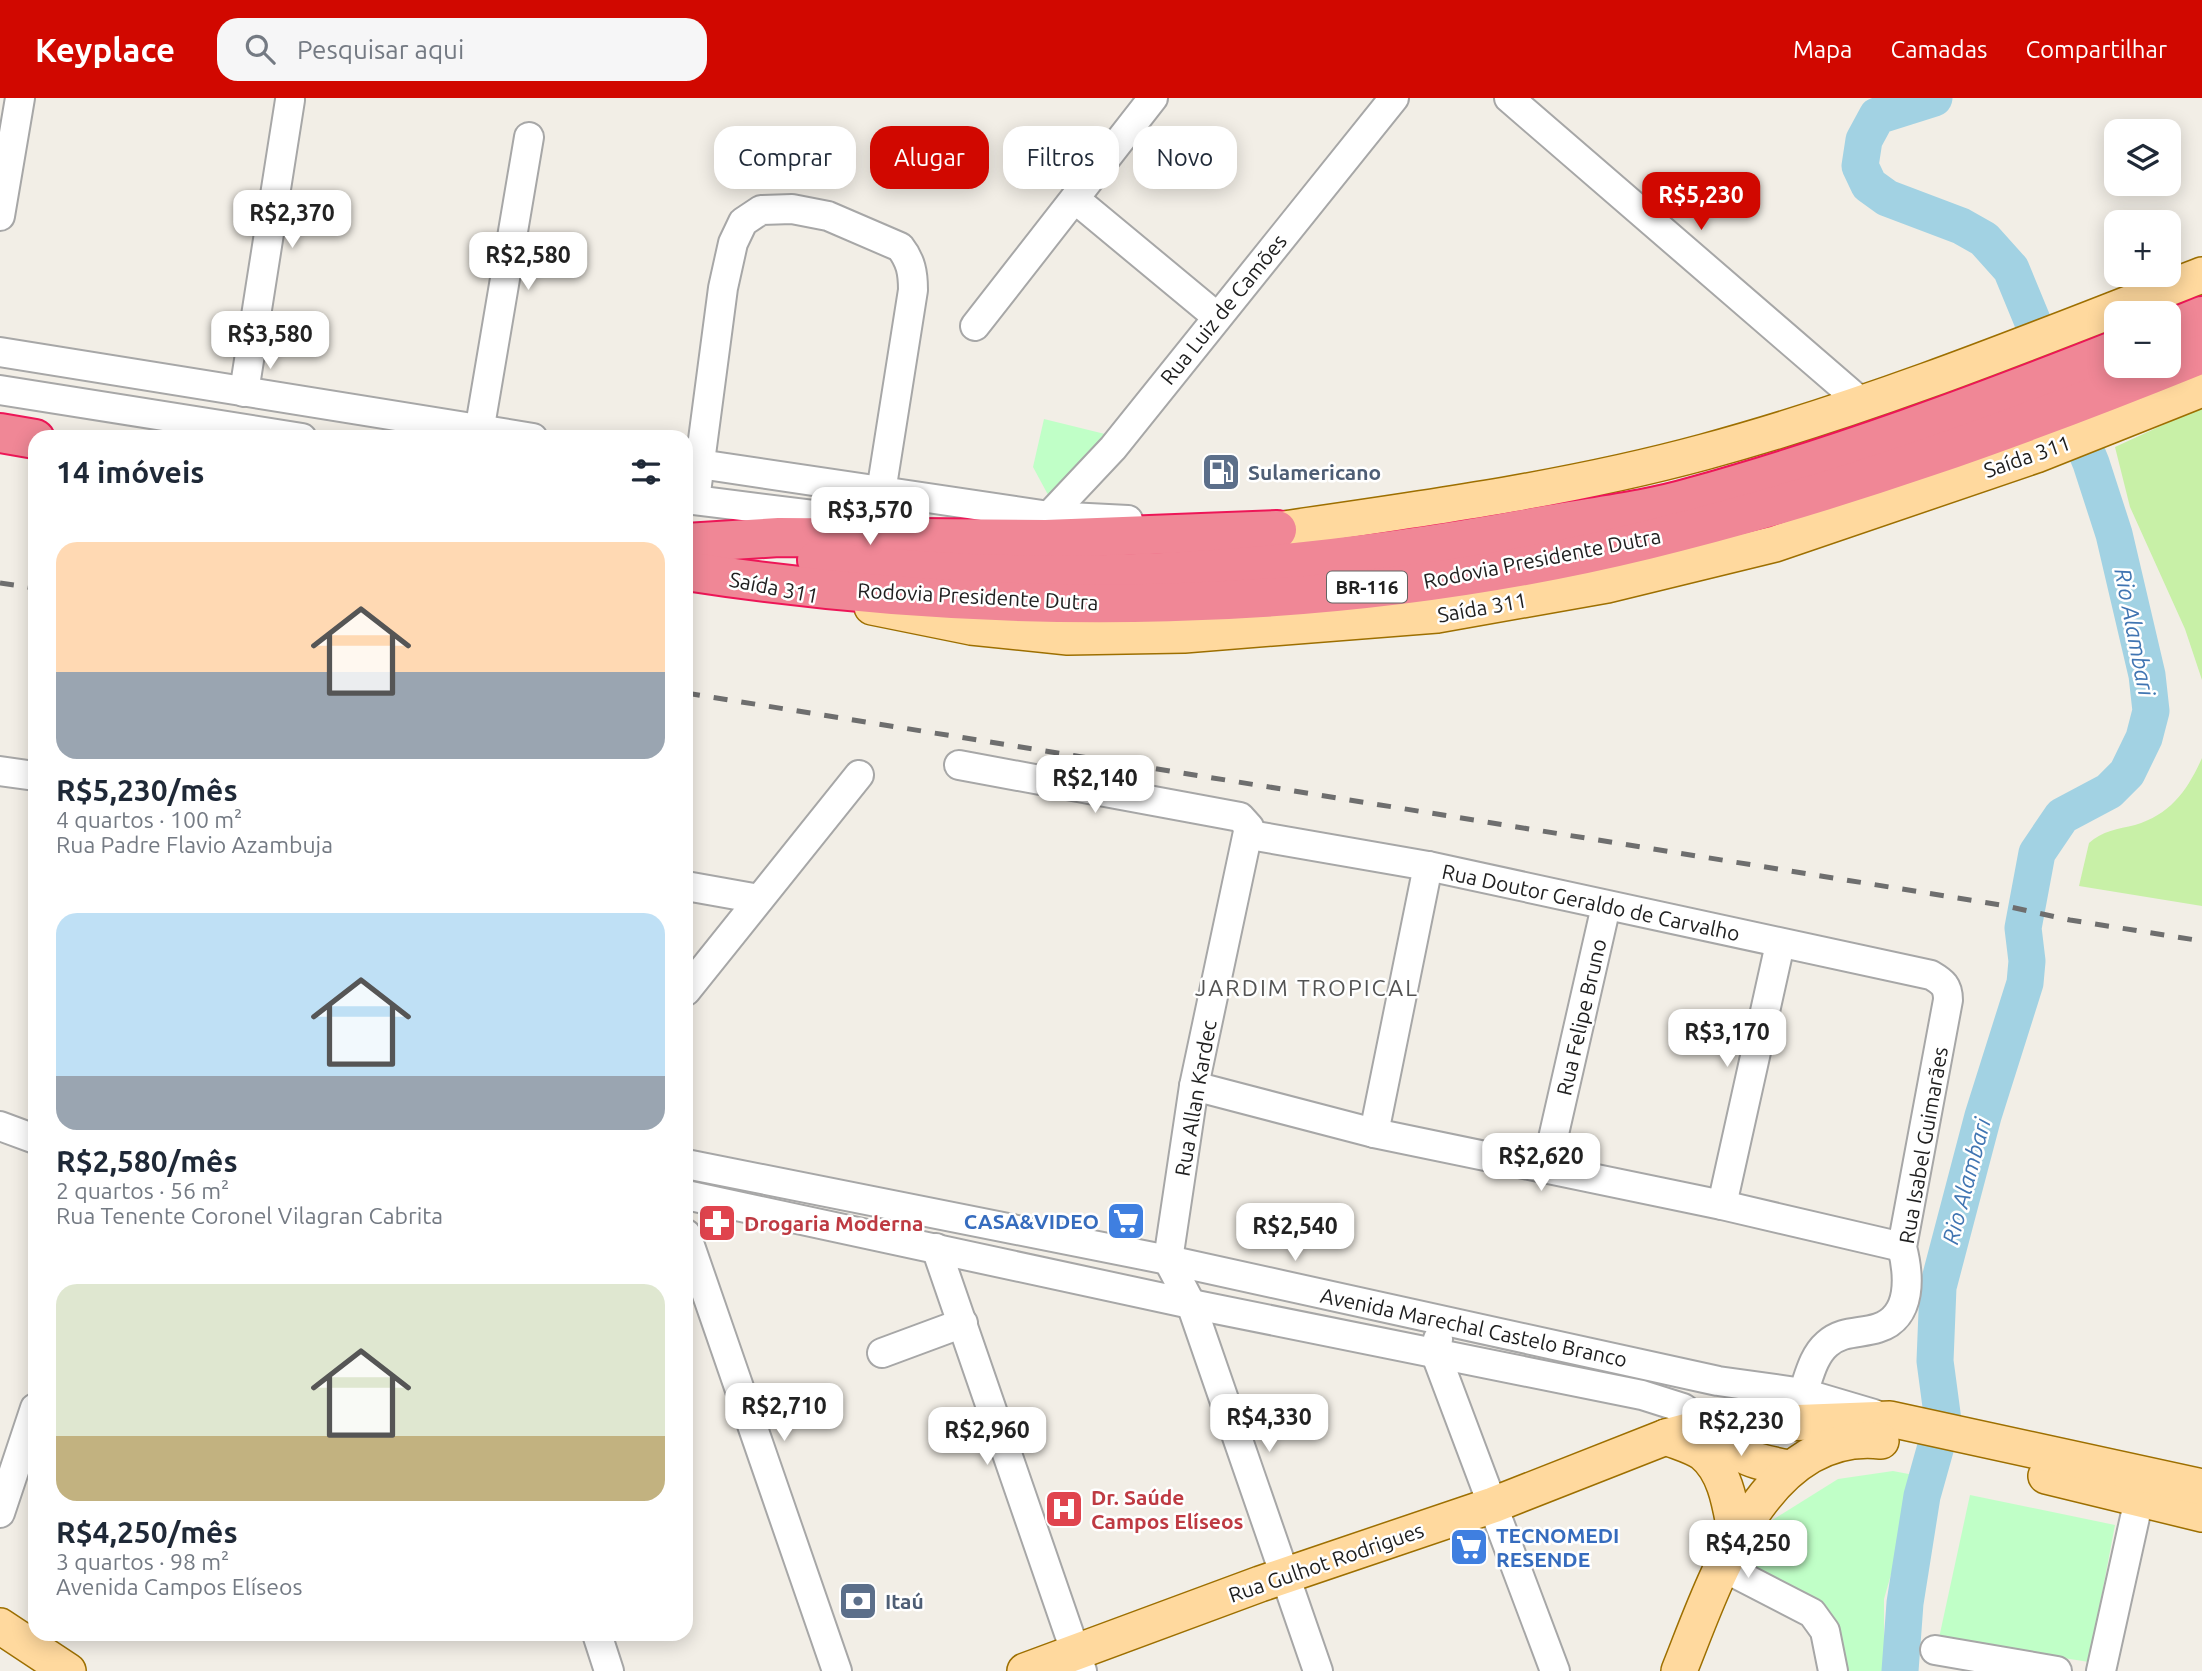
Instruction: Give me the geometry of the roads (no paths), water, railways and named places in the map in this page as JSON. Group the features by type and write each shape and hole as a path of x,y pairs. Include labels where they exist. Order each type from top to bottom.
{"highway":[{"path":"2181,325 2202,316"},
{"name":"Rodovia Presidente Dutra","path":"693,558 910,596 1179,603 1390,585 1529,564 1701,526 1814,495 2022,423 2111,380 2202,354"},
{"path":"0,433 28,438"},
{"path":"0,460 28,464"},
{"path":"693,556 779,537 1046,539 1277,530"}],"main road":[{"path":"1277,530 1576,481 1703,452 1861,403 2202,275"},
{"name":"Saída 311","path":"2022,423 2111,380 2202,389"},
{"path":"1707,1426 1735,1452 1750,1461 1789,1468"},
{"name":"Rua Gulhot Rodrigues","path":"1025,1671 1080,1662 1285,1575 1493,1505 1666,1437 1707,1426 1903,1429"},
{"name":"Avenida Marechal Castelo Branco","path":"1789,1468 1809,1455 1840,1442 1872,1440 1903,1429 1996,1452"},
{"path":"1666,1437 1701,1452 1713,1464 1730,1503 1730,1554"},
{"path":"1996,1452 2202,1487"},
{"path":"1996,1452 2139,1499 2202,1514"},
{"path":"1679,1671 1730,1554 1771,1488 1789,1468"},
{"path":"0,1626 68,1671"}],"street":[{"path":"0,216 20,98"},
{"path":"975,326 1153,98"},
{"name":"Rua Luiz de Camões","path":"1049,516 1113,448 1216,316 1394,98"},
{"path":"1509,98 1861,403"},
{"path":"244,392 290,100"},
{"path":"479,430 528,137"},
{"path":"1074,199 1216,316"},
{"path":"881,492 913,290 912,269 907,256 900,247 828,216 792,209 761,210 743,222 733,243 693,464 881,492 1049,516 1277,530"},
{"path":"0,352 462,430"},
{"path":"0,390 252,430"},
{"path":"693,500 893,525 965,529 1020,526 1049,516"},
{"name":"Rua Doutor Geraldo de Carvalho","path":"959,765 1931,975"},
{"path":"0,771 28,775"},
{"path":"693,982 859,775"},
{"name":"Rua Allan Kardec","path":"1168,1260 1194,1086 1245,826"},
{"path":"1374,1133 1428,866"},
{"path":"693,887 759,899"},
{"name":"Rua Felipe Bruno","path":"1546,1169 1606,906"},
{"path":"1722,1205 1780,944"},
{"name":"Rua Isabel Guimarães","path":"1803,1393 1816,1357 1827,1345 1845,1333 1880,1327 1896,1317 1904,1303 1908,1273 1902,1247 1948,1000 1948,989 1942,981 1931,975"},
{"path":"1194,1086 1374,1133 1722,1205 1902,1247"},
{"path":"0,1126 28,1136"},
{"name":"Avenida Marechal Castelo Branco","path":"693,1165 1168,1260 1718,1381 1803,1393 1903,1429"},
{"name":"Avenida Marechal Castelo Branco","path":"693,1196 1191,1304 1660,1399 1683,1408 1707,1426"},
{"path":"936,1248 1080,1662"},
{"path":"693,1254 837,1671"},
{"path":"1168,1260 1191,1304 1318,1671"},
{"path":"1441,1320 1435,1352 1555,1671"},
{"path":"882,1353 963,1323"},
{"path":"0,1513 28,1429"},
{"path":"2101,1671 2139,1499"},
{"path":"1730,1554 1812,1613 1825,1630 1833,1671"},
{"path":"599,1641 609,1671"},
{"path":"1935,1650 2057,1671"}],"waterway":[{"name":"Rio Alambari","path":"1900,1671 1905,1603 1922,1496 1943,1421 1935,1361 1938,1287 1983,1116 2025,983 2027,961 2023,928 2037,853 2062,816 2109,791 2127,773 2144,738 2151,711 2147,675 2114,534 2091,463 2011,269 1984,239 1961,226 1887,198 1869,185 1860,166 1864,140 1877,116 1934,98"}],"railway":[{"path":"0,583 28,587"},
{"path":"693,694 2001,905 2070,920 2202,941"}],"place":[{"name":"Sulamericano","path":"1221,472"},
{"name":"CASA&VIDEO","path":"1126,1221"},
{"name":"Drogaria Moderna","path":"717,1223"},
{"name":"Dr. Saúde Campos Elíseos","path":"1064,1509"},
{"name":"TECNOMEDI RESENDE","path":"1469,1547"},
{"name":"Itaú","path":"858,1601"}],"district":[{"name":"JARDIM TROPICAL","path":"1307,987"}]}
